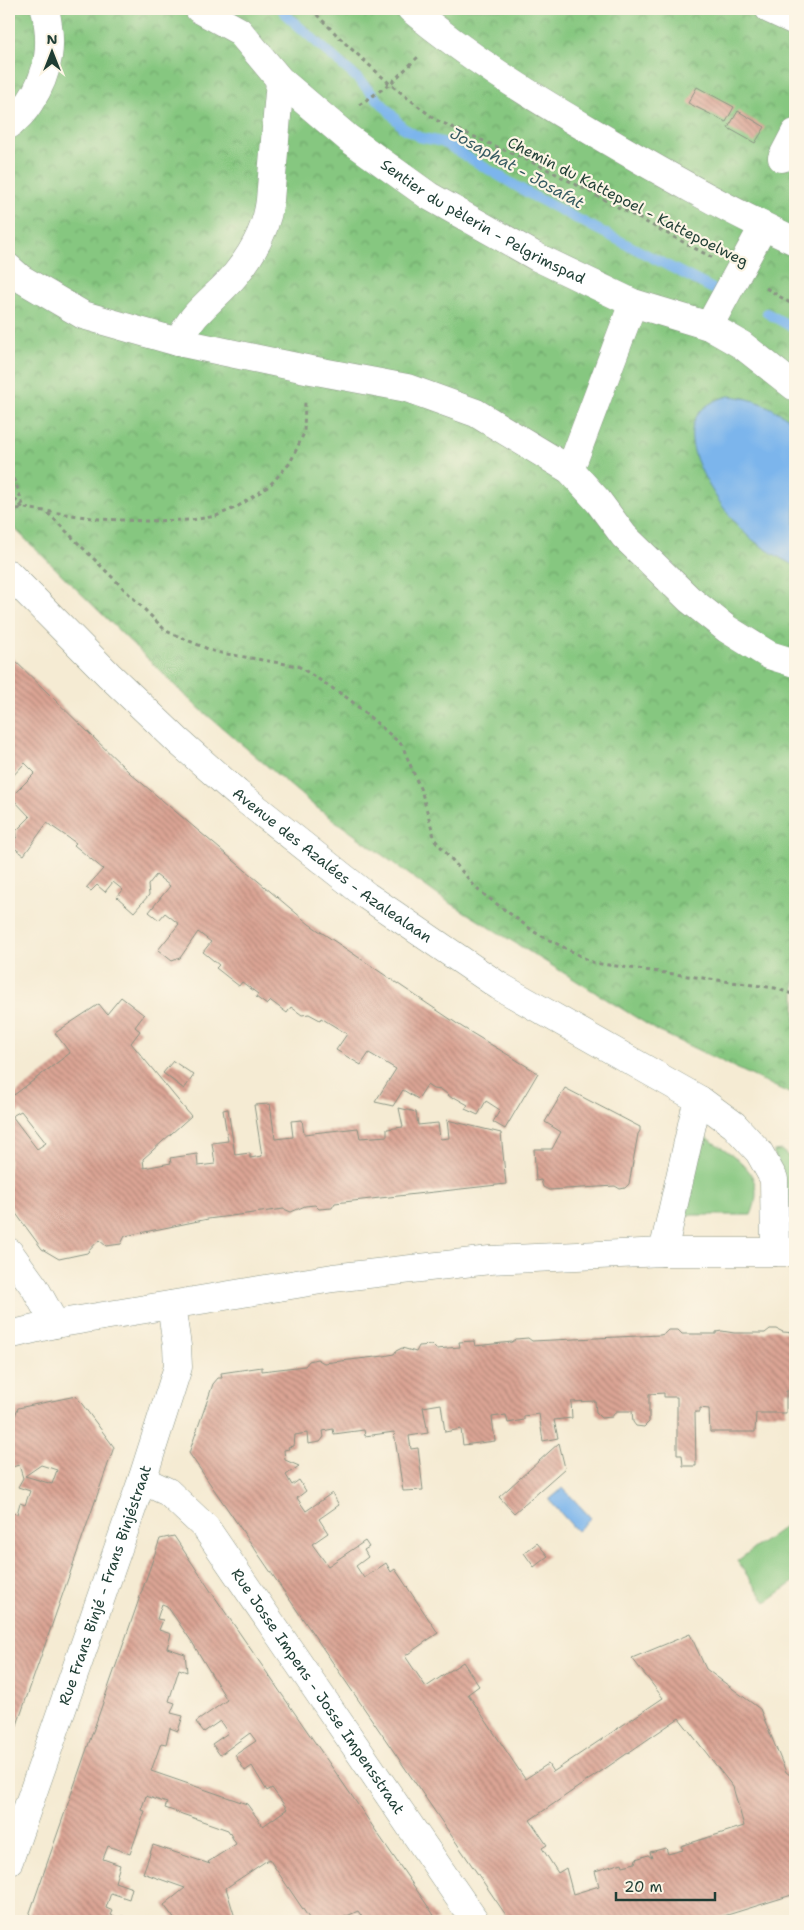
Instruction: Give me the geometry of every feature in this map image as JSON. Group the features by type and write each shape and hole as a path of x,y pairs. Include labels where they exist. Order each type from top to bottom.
{"street":[{"path":"9,124 27,106 39,89 46,70 50,49 49,28 45,9"},
{"name":"Sentier du pèlerin - Pelgrimspad","path":"199,9 239,31 280,80 355,143 429,196 537,257 633,303 709,326 742,345 795,387"},
{"path":"411,9 442,35 518,88 629,154 763,227 795,241"},
{"path":"770,9 795,21"},
{"path":"178,342 194,316 236,275 251,254 264,227 270,200 280,80"},
{"path":"782,158 795,132"},
{"path":"709,326 763,227"},
{"path":"9,268 20,278 83,315 178,342 306,370 407,388 476,412 570,470 598,501 624,536 689,599 727,629 769,655 795,662"},
{"path":"570,470 633,303"},
{"name":"Avenue des Azalées - Azalealaan","path":"9,574 178,741 244,799 367,896 499,986 700,1100 734,1125 759,1152 774,1179 785,1252"},
{"path":"663,1252 695,1111 700,1100"},
{"path":"9,1252 36,1288 55,1324"},
{"path":"9,1335 55,1324 333,1278 490,1260 663,1252 785,1252"},
{"name":"Rue Frans Binjé - Frans Binjéstraat","path":"9,1861 142,1480 178,1367 171,1305"},
{"name":"Rue Josse Impens - Josse Impensstraat","path":"142,1480 168,1492 206,1528 475,1921"}],"path":[{"name":"Chemin du Kattepoel - Kattepoelweg","path":"311,9 390,84 436,120 545,168 740,272 795,306"},
{"path":"333,125 390,84 442,35"},
{"path":"9,510 24,508 99,519 145,521 192,520 216,516 237,507 269,486 290,463 298,450 304,434 306,370"},
{"path":"9,463 24,508"},
{"path":"9,493 24,508"},
{"path":"48,513 166,631 214,652 298,666 349,699 402,744 422,793 435,840 478,890 536,933 594,963 775,988 795,995"}],"green space":[{"path":"9,9 795,9 795,1096 658,1031 439,896 312,804 192,702 9,523"},
{"path":"701,1137 705,1137 727,1151 746,1167 756,1188 751,1215 680,1215"},
{"path":"781,1150 795,1162 795,1209 790,1209 782,1174 774,1155 774,1151"},
{"path":"795,1519 795,1581 766,1602 737,1561"}],"water":[{"path":"729,396 747,399 764,405 780,413 795,424 795,566 758,544 736,524 710,487 697,460 692,433 694,421 701,411 712,402"},
{"path":"563,1488 591,1518 577,1531 549,1500"}],"building":[{"path":"697,87 734,107 726,122 688,103"},
{"path":"738,111 765,127 755,143 728,128"},
{"path":"9,655 131,774 309,924 462,1027 538,1073 505,1129 493,1122 500,1110 486,1101 478,1115 465,1109 468,1105 454,1097 453,1099 442,1090 433,1089 427,1085 418,1099 403,1090 393,1106 375,1102 396,1069 369,1053 361,1065 336,1050 347,1034 321,1018 320,1020 309,1014 302,1015 291,1007 287,1013 271,1001 267,1005 256,997 258,994 242,982 239,986 216,968 219,965 203,952 211,942 198,932 180,958 172,961 158,950 179,924 165,913 159,920 149,912 170,886 156,875 148,885 149,895 134,912 117,897 123,890 113,882 105,892 97,885 91,891 86,888 103,869 74,845 76,843 47,823 24,855 10,845 17,837 16,831 30,817 11,797 35,773 25,763 9,780"},
{"path":"121,997 144,1015 135,1027 140,1031 131,1043 191,1116 143,1159 144,1168 171,1163 170,1158 197,1154 198,1166 215,1164 212,1143 228,1141 223,1110 228,1109 235,1155 250,1153 250,1158 262,1156 254,1105 270,1104 275,1139 293,1137 291,1121 302,1120 304,1134 358,1128 360,1138 387,1136 387,1129 403,1127 399,1108 416,1112 418,1125 438,1123 440,1139 449,1138 447,1120 501,1133 506,1184 335,1203 332,1208 319,1209 315,1205 305,1206 291,1212 284,1209 208,1219 125,1236 121,1244 106,1246 99,1240 87,1253 59,1259 42,1249 9,1204 9,1088 14,1095 70,1053 55,1033 99,1004 107,1014","holes":["21,1111 46,1143 37,1149 12,1116"]},
{"path":"173,1061 194,1075 184,1089 163,1073"},
{"path":"565,1088 640,1127 629,1184 625,1188 620,1189 615,1186 549,1190 543,1187 541,1180 536,1181 534,1149 552,1149 561,1132 545,1122"},
{"path":"770,1329 777,1329 783,1332 795,1333 795,1391 786,1391 786,1413 756,1413 755,1432 710,1432 709,1409 700,1408 700,1412 695,1412 696,1466 683,1466 682,1455 677,1455 677,1397 664,1397 664,1393 649,1394 649,1422 644,1427 636,1426 633,1422 632,1411 616,1411 612,1417 601,1418 596,1413 595,1401 571,1402 572,1418 554,1420 558,1438 543,1441 539,1414 524,1416 524,1420 508,1423 506,1415 492,1417 495,1441 463,1445 461,1429 445,1432 441,1404 423,1407 428,1433 409,1436 411,1449 418,1448 423,1490 403,1491 394,1432 365,1436 364,1430 334,1434 333,1429 323,1431 324,1437 320,1442 308,1444 307,1433 295,1435 294,1446 284,1450 285,1460 299,1466 286,1475 292,1485 299,1480 306,1491 297,1498 306,1511 332,1493 339,1505 319,1519 328,1533 312,1544 328,1566 365,1541 369,1547 364,1550 368,1557 356,1566 364,1578 386,1563 391,1572 395,1569 438,1633 405,1656 426,1687 463,1662 479,1686 468,1694 525,1779 548,1764 553,1772 663,1698 632,1658 690,1634 706,1669 760,1709 786,1772 795,1779 795,1894 708,1921 510,1921 189,1453 213,1384 218,1378 222,1378 221,1373 262,1367 262,1371 305,1366 309,1361 317,1359 324,1363 384,1356 394,1354 402,1348 416,1352 419,1346 432,1345 436,1349 460,1347 459,1342 474,1341 475,1346 512,1342 516,1339 528,1338 532,1341 660,1335 668,1330 678,1330 682,1334 716,1334 716,1332 722,1331 765,1333","holes":["679,1718 733,1787 744,1826 681,1846 683,1850 668,1854 666,1848 650,1852 652,1858 648,1855 636,1859 635,1863 623,1866 622,1863 595,1871 599,1886 573,1894 566,1868 558,1873 542,1848 547,1845 530,1820"]},
{"path":"76,1396 114,1447 9,1748 9,1512 17,1514 20,1503 25,1505 30,1491 18,1487 23,1478 19,1465 9,1468 9,1416 14,1418 18,1408","holes":["41,1465 57,1470 52,1484 25,1476"]},
{"path":"559,1443 565,1468 514,1513 499,1497"},
{"path":"174,1536 438,1921 365,1921 358,1911 336,1921 311,1921 269,1859 226,1888 236,1921 176,1921 164,1905 185,1888 143,1873 153,1845 210,1864 208,1862 236,1844 228,1830 165,1808 167,1803 146,1796 141,1810 145,1811 130,1854 108,1846 103,1859 120,1865 115,1882 132,1888 129,1899 111,1893 106,1908 113,1911 111,1915 121,1919 122,1916 134,1921 99,1921 90,1918 89,1921 27,1921 160,1539","holes":["162,1604 167,1606 192,1642 227,1700 196,1722 204,1732 220,1721 228,1733 212,1744 220,1755 250,1733 256,1741 235,1755 245,1771 252,1766 267,1791 272,1788 287,1809 263,1826 247,1804 151,1771 161,1743 166,1744 170,1728 178,1731 183,1716 171,1713 175,1703 169,1701 179,1669 187,1672 185,1654 167,1648 171,1634 159,1630 163,1620 157,1619"]},
{"path":"537,1543 548,1556 534,1567 524,1553"}],"waterway":[{"name":"Josaphat - Josafat","path":"282,9 286,15 357,78 402,127 419,137 442,142 533,196 713,289"},
{"name":"Josaphat - Josafat","path":"767,313 795,329"}]}
